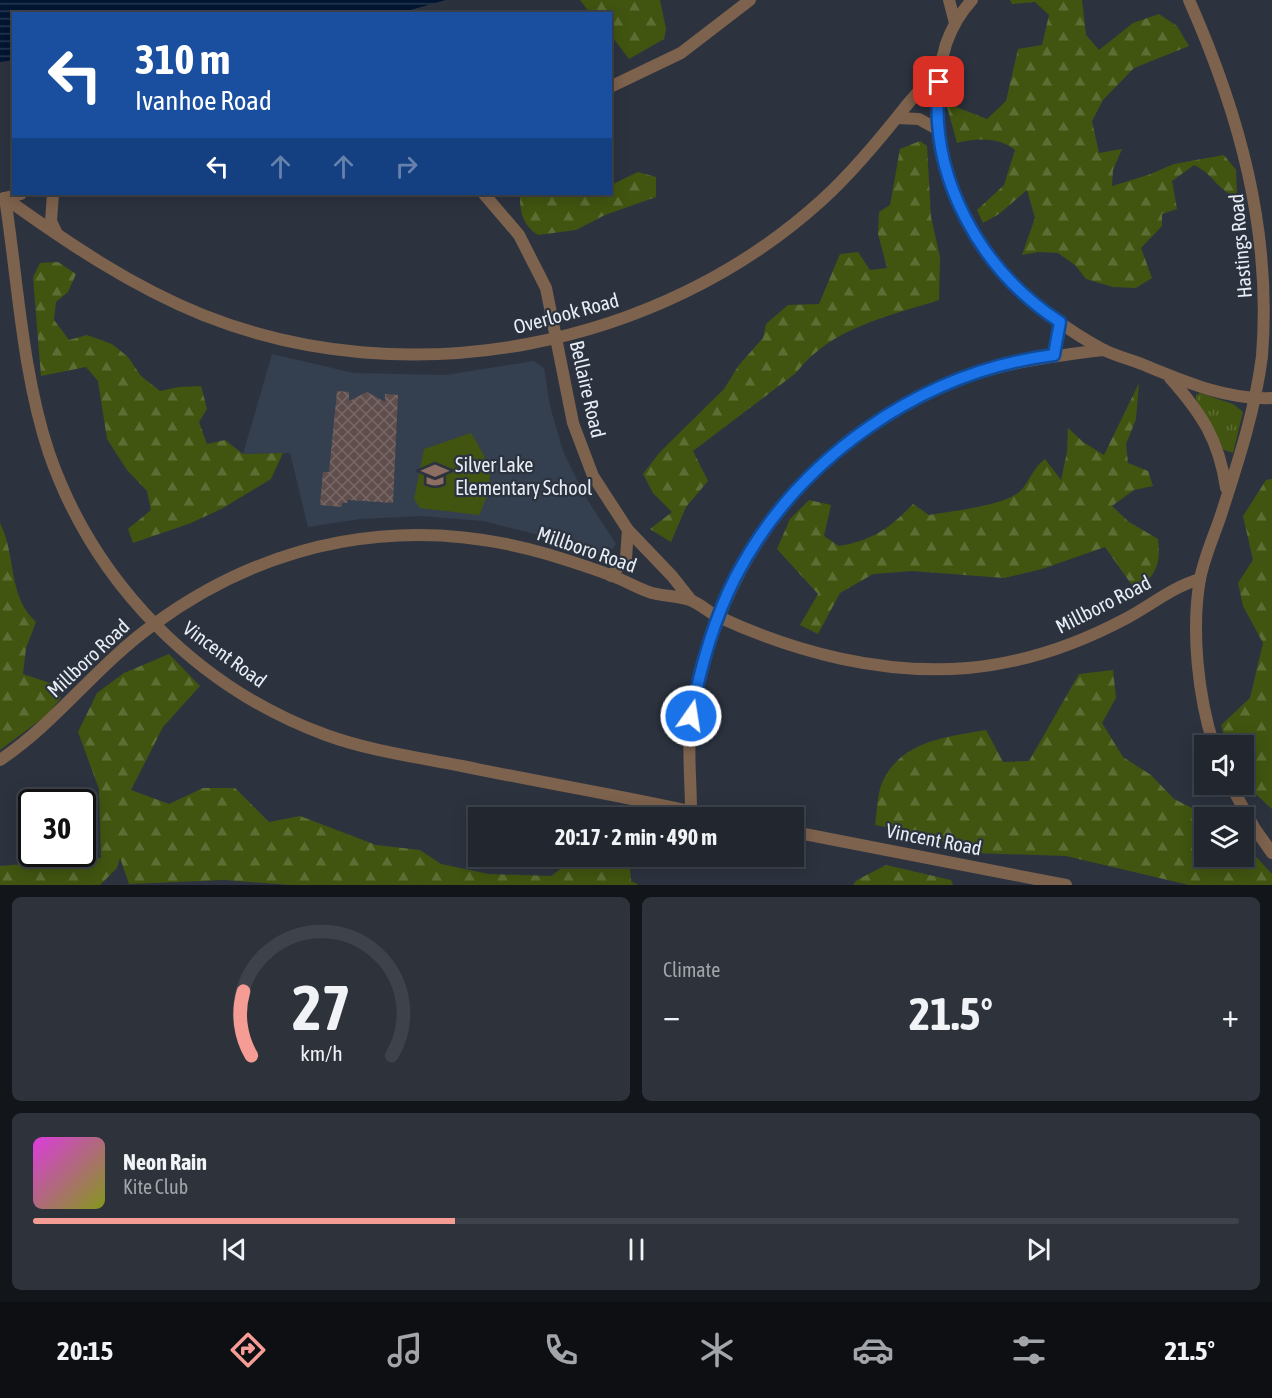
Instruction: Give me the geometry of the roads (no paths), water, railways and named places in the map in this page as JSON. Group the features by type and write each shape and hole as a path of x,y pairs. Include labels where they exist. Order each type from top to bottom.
{"street":[{"path":"612,86 681,52 750,0"},
{"path":"949,0 955,22"},
{"name":"Overlook Road","path":"3,199 130,281 204,315 260,333 315,346 361,352 443,354 506,348 556,339 614,323 703,284 764,247 823,199 897,118 941,63 955,22 972,0"},
{"name":"Hastings Road","path":"1189,0 1238,121 1258,202 1266,301 1262,356 1255,398 1200,579 1198,660 1205,714 1211,735"},
{"path":"941,63 936,102 938,129 957,201 980,245 1018,290 1060,322 1104,350 1169,377 1200,387 1255,398 1272,398"},
{"path":"897,118 919,119 938,129"},
{"path":"53,195 51,221 58,236"},
{"name":"Bellaire Road","path":"485,195 519,235 534,261 549,297 570,414 585,459 603,494 628,530 672,576 691,600"},
{"name":"Vincent Road","path":"3,199 32,382 50,453 86,533 126,594 153,624 226,682 282,716 329,736 393,753 670,807"},
{"path":"1054,355 1060,322"},
{"path":"691,807 691,716 718,617 735,577 774,517 814,471 846,444 892,413 942,386 1005,366 1054,355 1104,350"},
{"name":"Hastings Road","path":"1169,377 1198,410 1214,440 1222,463 1227,496"},
{"path":"611,576 626,558 628,530"},
{"name":"Millboro Road","path":"0,760 43,727 124,647 189,600 255,568 318,545 381,535 426,534 490,541 546,554 653,593 691,600 718,617 788,643 849,661 913,669 968,668 1031,657 1075,643 1128,617 1176,588 1200,579"},
{"path":"1236,795 1255,829 1272,853"},
{"name":"Vincent Road","path":"804,834 1066,885"}],"water":[{"path":"0,0 446,0 403,12 12,12 12,60 0,62"}],"place":[{"name":"Silver Lake Elementary School","path":"435,475"}]}
